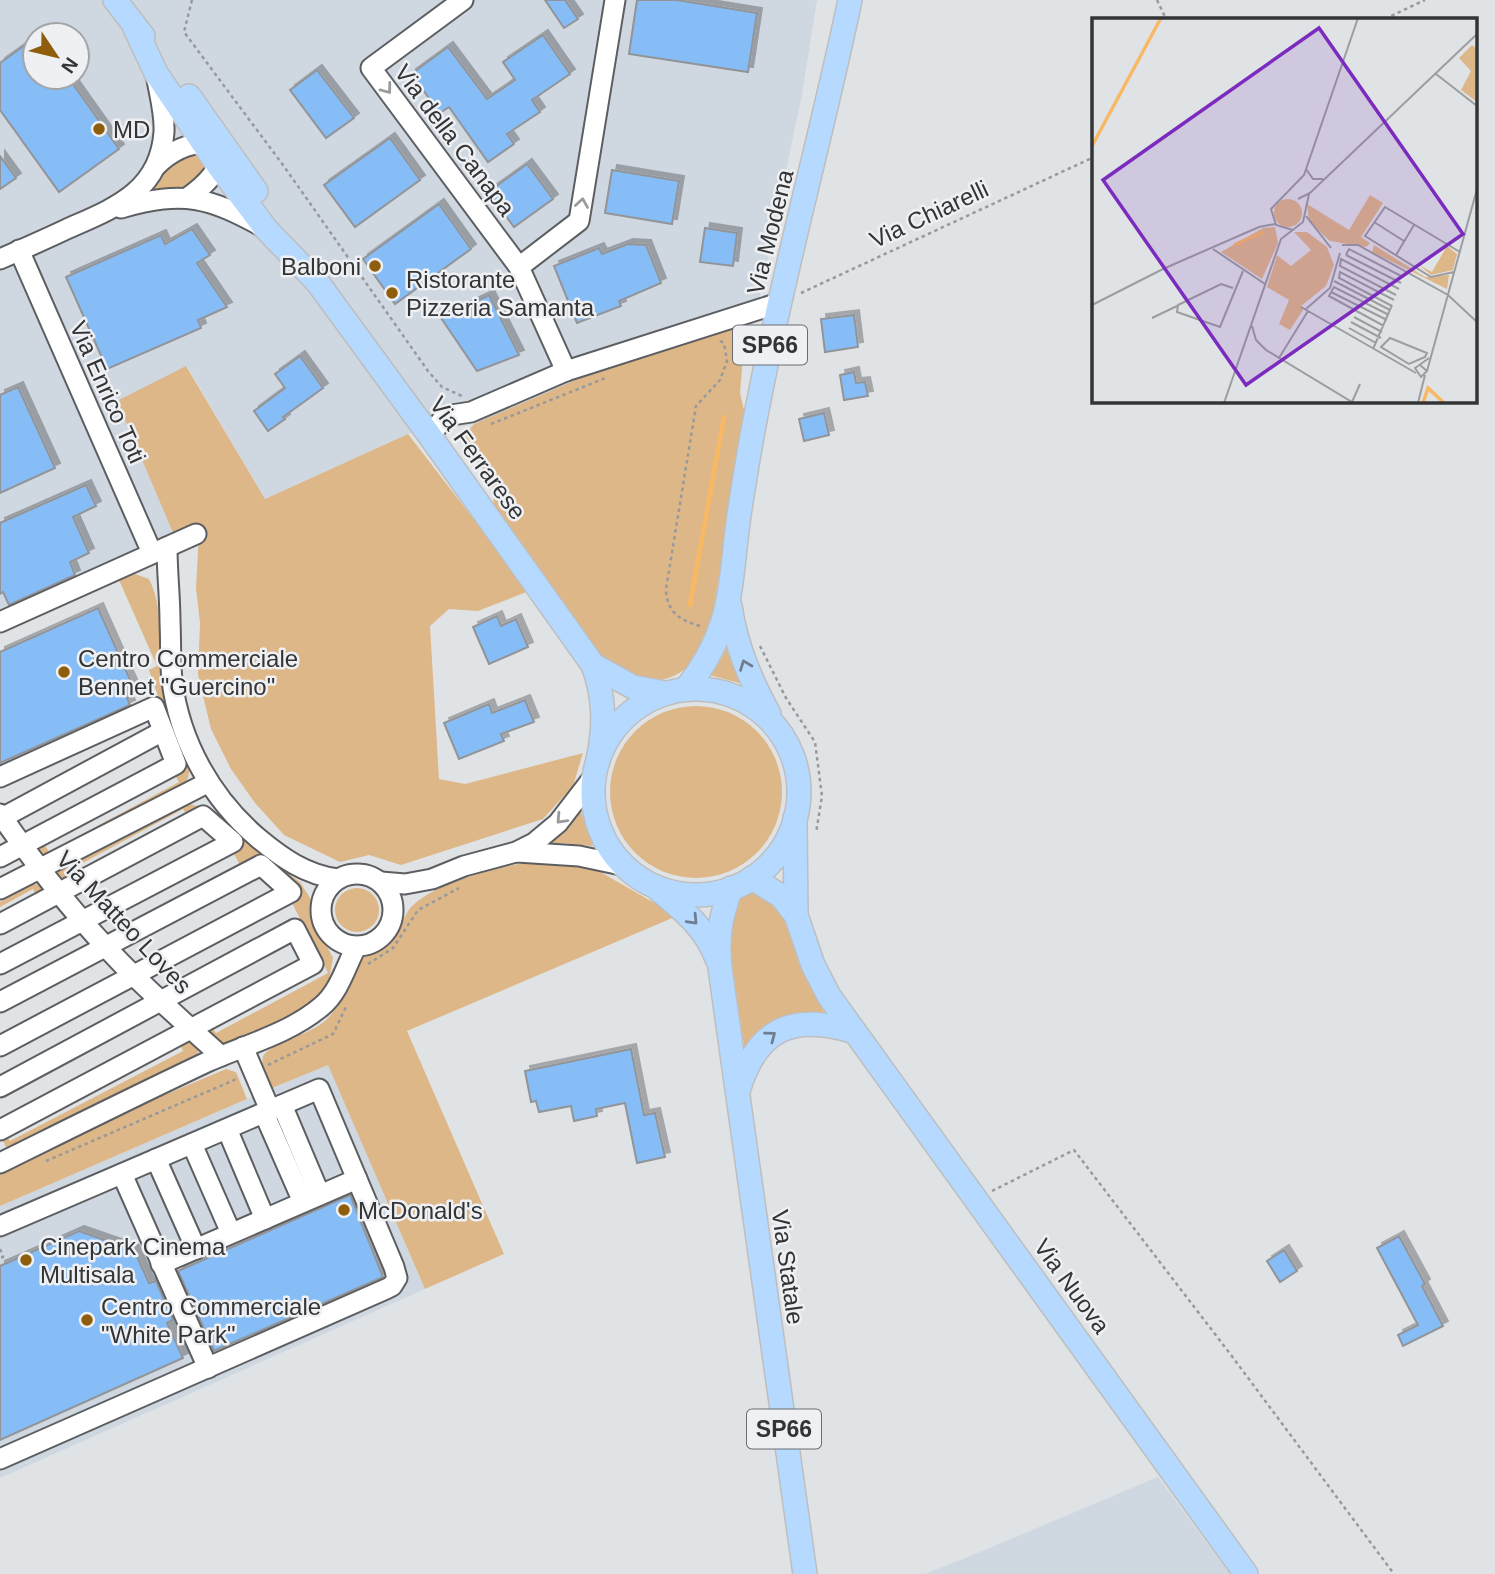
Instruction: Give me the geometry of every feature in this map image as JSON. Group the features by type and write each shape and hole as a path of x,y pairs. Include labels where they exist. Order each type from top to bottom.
{"main road":[{"name":"Via Ferrarese","path":"115,0 157,51 215,151 266,229 318,283 593,665 598,679 604,726 597,767"},
{"name":"Via Modena","path":"597,767 593,791 597,818 612,850 626,866 651,884 682,894 715,893 752,878 776,857 786,843 795,818 800,790 793,755 728,636 730,603 747,466 779,303 831,92 850,0"},
{"name":"Via Ferrarese","path":"134,26 156,73 215,151 309,262 318,283"},
{"path":"597,767 609,738 625,718 651,699 676,691 728,636"},
{"name":"Via Ferrarese","path":"593,665 633,687 676,691"},
{"name":"Via Modena","path":"676,691 709,689 738,697 774,723"},
{"name":"Via Nuova","path":"795,818 796,915"},
{"name":"Via Nuova","path":"752,878 781,896 796,915 818,976 852,1031 891,1081 1246,1574"},
{"name":"Via Statale","path":"651,884 699,926 709,940 720,968"},
{"name":"Via Statale","path":"731,888 720,917 720,968 804,1574"},
{"path":"737,1094 755,1051 770,1035 800,1025 822,1024 852,1031"}],"street":[{"name":"Via della Canapa","path":"463,0 370,68 519,267 566,371"},
{"path":"519,267 579,220 615,0"},
{"path":"0,259 103,214 128,200 144,184 160,154 164,128 156,73"},
{"path":"153,169 177,148 215,151 207,184 187,198"},
{"path":"103,214 144,202 187,198 226,207 266,229"},
{"name":"Via Enrico Toti","path":"19,250 153,553"},
{"path":"430,436 445,416 469,405 779,303"},
{"path":"0,622 196,534"},
{"path":"153,553 154,569 167,586"},
{"path":"153,553 167,586 172,679 178,712 189,743 209,782 247,828 291,862 313,874 338,879"},
{"path":"0,777 154,707 176,764 0,857"},
{"path":"1,817 163,731"},
{"path":"339,980 335,939 322,921 321,909 329,887 338,879 346,875 365,874 381,882 405,884 432,879 464,866 516,852 545,835 558,823 597,767"},
{"path":"0,889 209,782"},
{"path":"0,924 203,816 233,842 0,964"},
{"name":"Via Matteo Loves","path":"1,817 38,869 106,947 221,1056"},
{"path":"516,852 579,856 626,866"},
{"path":"291,862 313,889 321,909"},
{"path":"0,1002 261,865 291,892 0,1046"},
{"path":"335,939 356,947 366,946 384,935 403,904 432,879"},
{"path":"381,882 392,898 393,917"},
{"path":"0,1087 295,929 313,964 0,1130"},
{"path":"2,1158 221,1056 298,1024 324,1005 334,992 356,947"},
{"path":"243,1047 311,1198"},
{"path":"0,1226 319,1089 397,1278 395,1283 386,1289 0,1459"},
{"path":"227,1129 265,1219"},
{"path":"192,1144 231,1233"},
{"path":"156,1159 196,1249"},
{"path":"122,1174 208,1368"},
{"path":"161,1264 357,1179"}],"path":[{"path":"192,0 184,32 283,165 428,371 442,387 469,405"},
{"path":"1157,0 1166,18"},
{"path":"1387,18 1425,0"},
{"name":"Via Chiarelli","path":"779,303 1092,158"},
{"path":"711,336 724,343 727,361 720,380 696,406 666,589 667,600 677,617 762,648 786,698 815,742 822,796 815,835"},
{"path":"487,424 608,377"},
{"path":"988,1193 1074,1150 1394,1574"},
{"path":"0,1249 3,1257 0,1258"}],"shaded area":[{"path":"0,0 817,0 802,94 755,319 474,424 408,434 265,499 187,366 174,535 0,611"},
{"path":"191,149 200,155 205,168 201,179 190,188 146,193 173,154"},
{"path":"735,327 745,334 740,393 745,414 712,619 702,648 684,670 665,679 639,679 621,672 607,661 578,629 493,511 494,490 464,441 474,424 590,374 660,347"},
{"path":"186,366 265,499 408,434 529,591 478,611 449,609 430,626 439,779 465,784 583,753 573,786 543,819 401,865 369,855 340,862 284,835 255,803 231,769 211,729 198,675 200,623 196,588 199,532 174,535 117,401"},
{"path":"135,574 149,579 158,606 169,703 186,756 188,777 183,786 47,857 42,855 38,845 43,842 49,852 179,782 173,772 182,767 149,670 157,666 119,580"},
{"path":"729,643 743,684 709,675"},
{"path":"696,706 729,712 757,731 776,759 782,792 776,825 757,853 729,872 696,878 663,872 635,853 616,825 610,792 616,759 635,731 663,712"},
{"path":"189,804 209,809 219,815 261,855 300,882 312,901 318,929 333,958 328,985 320,997 299,1016 222,1048 206,1033 209,1024 216,1033 328,973 291,901 298,892 242,869 233,852 188,817 183,809 66,872 70,881 66,882 54,872"},
{"path":"580,809 593,846 547,844 558,837"},
{"path":"531,862 582,865 597,870 677,916 407,1031 504,1254 425,1289 328,1065 272,1088 262,1065 263,1056 276,1045 312,1030 327,1019 344,996 358,963 389,944 408,911 421,899 467,877"},
{"path":"39,884 45,890 37,897 33,889 0,907 0,902 30,885"},
{"path":"357,888 372,895 379,910 372,925 357,932 342,925 335,910 342,895"},
{"path":"747,894 765,895 781,912 803,969 826,1016 745,1052 727,930 733,903"},
{"path":"191,1039 198,1051 197,1057 191,1062 6,1147 1,1137 4,1133 10,1141 183,1051 178,1040"},
{"path":"328,1064 425,1289 0,1478 0,1206"},
{"path":"226,1069 236,1072 247,1099 0,1206 0,1174 96,1124"},
{"path":"1158,1477 1230,1574 925,1574 968,1557"}],"building":[{"path":"545,0 565,0 578,19 564,28"},
{"path":"637,0 677,0 757,13 748,72 629,54"},
{"path":"543,35 570,74 532,100 540,112 507,134 514,144 488,162 449,107 440,113 411,74 448,47 487,99 515,80 503,62"},
{"path":"21,48 21,91 78,91 119,149 59,192 0,110 0,63"},
{"path":"317,70 354,118 326,138 290,90"},
{"path":"390,138 420,180 355,227 324,185"},
{"path":"0,156 16,178 0,189"},
{"path":"527,164 553,199 514,227 488,192"},
{"path":"612,170 679,181 672,224 605,213"},
{"path":"439,204 471,249 395,304 363,259"},
{"path":"705,228 737,233 733,266 700,262"},
{"path":"192,229 210,255 197,263 227,307 198,320 201,328 107,369 66,277 161,235 165,244"},
{"path":"628,244 646,245 661,283 619,301 621,306 577,323 554,266 599,248 602,254"},
{"path":"489,295 519,355 477,371 441,318"},
{"path":"854,315 858,347 825,352 821,319"},
{"path":"300,356 323,388 268,431 254,411 285,388 275,374"},
{"path":"854,372 856,383 865,382 868,396 844,400 840,375"},
{"path":"18,387 55,468 0,493 0,395"},
{"path":"824,413 829,435 804,441 799,419"},
{"path":"86,485 96,506 73,517 89,553 70,562 75,575 9,605 3,592 0,594 0,523"},
{"name":"Centro Commerciale Bennet \"Guercino\"","path":"98,608 136,693 127,698 130,705 0,763 0,652"},
{"path":"497,616 501,626 516,619 528,647 489,664 473,627"},
{"path":"525,700 534,722 501,734 504,741 459,759 444,723 489,704 492,713"},
{"path":"631,1049 644,1115 655,1113 665,1157 637,1163 625,1103 596,1109 597,1116 574,1121 571,1106 539,1112 536,1101 531,1102 525,1071"},
{"path":"350,1195 383,1277 214,1351 178,1271"},
{"path":"79,1231 134,1250 149,1283 156,1281 173,1320 167,1323 183,1358 0,1440 0,1266"},
{"path":"1399,1236 1425,1284 1422,1286 1443,1326 1403,1346 1398,1335 1418,1325 1377,1248"},
{"path":"1284,1250 1297,1271 1280,1282 1267,1261"}],"waterway":[{"path":"690,605 724,417"}],"place":[{"name":"MD","path":"99,129"},
{"name":"Balboni","path":"375,266"},
{"name":"Ristorante Pizzeria Samanta","path":"392,293"},
{"name":"Centro Commerciale Bennet \"Guercino\"","path":"64,672"},
{"name":"McDonald's","path":"344,1210"},
{"name":"Cinepark Cinema Multisala","path":"26,1260"},
{"name":"Centro Commerciale \"White Park\"","path":"87,1320"}]}
